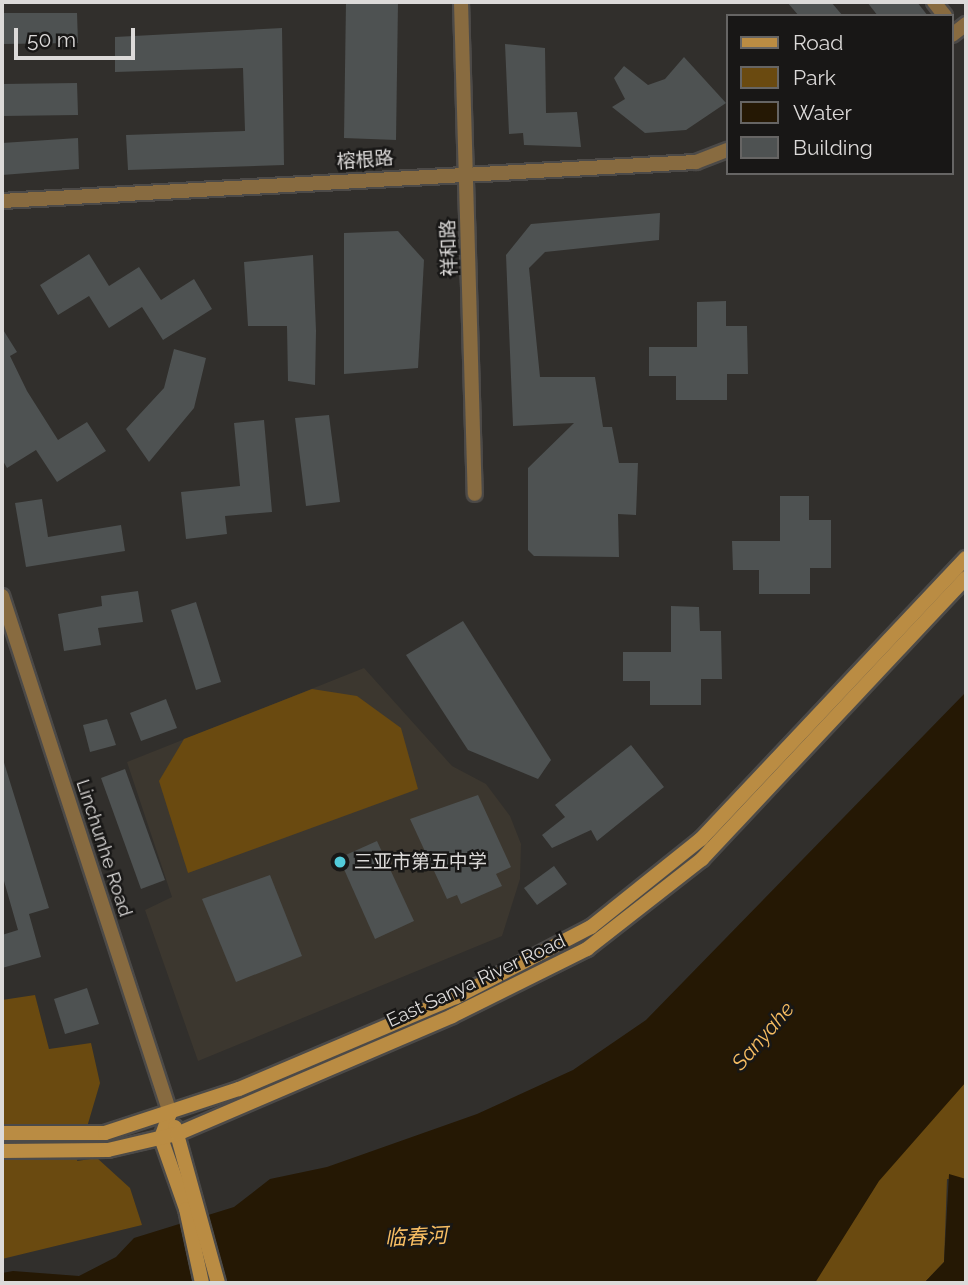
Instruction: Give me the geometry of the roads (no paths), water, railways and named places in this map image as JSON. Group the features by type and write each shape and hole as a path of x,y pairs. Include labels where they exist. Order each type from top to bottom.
{"main road":[{"name":"East Sanya River Road","path":"2,1133 104,1133 170,1113 456,997 556,948 629,901 701,839 966,558"},
{"name":"East Sanya River Road","path":"2,1151 108,1150 177,1134 539,976 641,912 702,859 966,578"},
{"path":"170,1113 202,1207 218,1283"},
{"path":"170,1113 161,1139 186,1209 202,1283"}],"street":[{"name":"祥和路","path":"461,2 475,494"},
{"name":"榕根路","path":"2,201 696,162 726,151"},
{"name":"Linchunhe Road","path":"2,596 170,1113"}],"water":[{"path":"966,692 966,1082 879,1181 815,1283 2,1283 2,1273 13,1271 79,1276 116,1257 134,1238 234,1207 270,1179 327,1167 477,1114 573,1070 646,1020"},
{"path":"949,1174 966,1179 966,1283 924,1283 944,1262"}],"place":[{"name":"三亚市第五中学","path":"340,862"}],"water label":[{"name":"Sanyahe","path":"763,1036"},
{"name":"临春河","path":"416,1237"}]}
